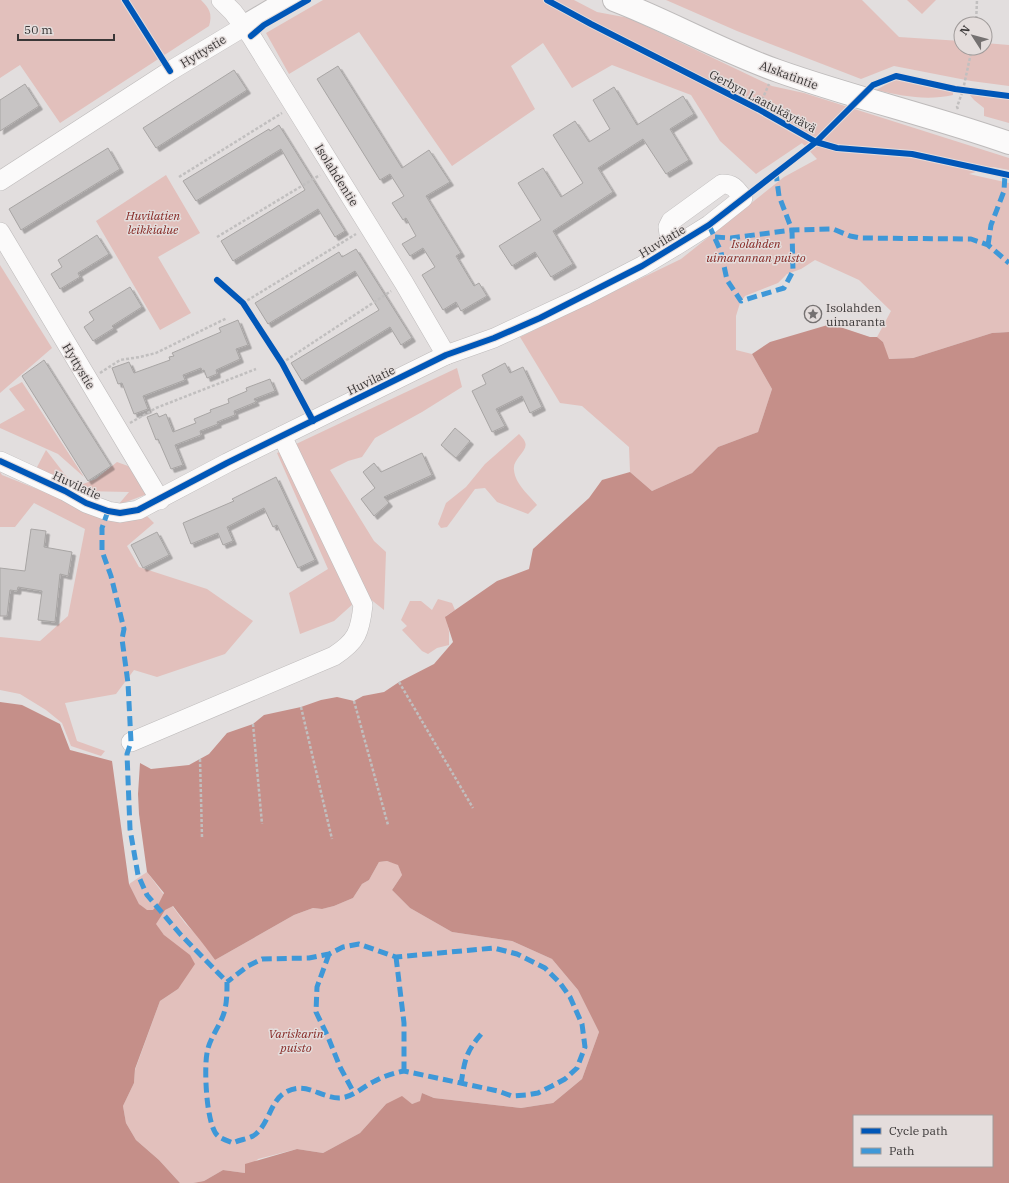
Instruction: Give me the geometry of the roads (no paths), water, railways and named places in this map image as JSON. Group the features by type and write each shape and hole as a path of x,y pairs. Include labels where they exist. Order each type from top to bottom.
{"main road":[{"path":"245,26 289,0"},
{"name":"Alskatintie","path":"614,0 649,13 728,51 782,72 858,98 972,130 1009,143"},
{"path":"626,0 649,13"},
{"name":"Alskatintie","path":"972,130 1009,136"}],"street":[{"name":"Isolahdentie","path":"221,0 245,26 404,283 446,355"},
{"name":"Hyttystie","path":"0,181 170,71 245,26"},
{"name":"Huvilatie","path":"0,461 65,491 86,503 108,511 120,513 138,510 160,500 227,463 446,355 494,338 540,318 635,269 677,245 709,225 743,198 734,187 729,184 722,184 671,221 668,227 669,234 677,245"},
{"name":"Hyttystie","path":"0,232 160,500"},
{"path":"131,742 334,656 354,639 361,625 363,605 282,436"}],"place":[{"name":"Isolahden uimaranta","path":"813,314"}],"park label":[{"name":"Huvilatien leikkialue","path":"153,222"},
{"name":"Isolahden uimarannan puisto","path":"756,250"},
{"name":"Variskarin puisto","path":"296,1040"}]}
